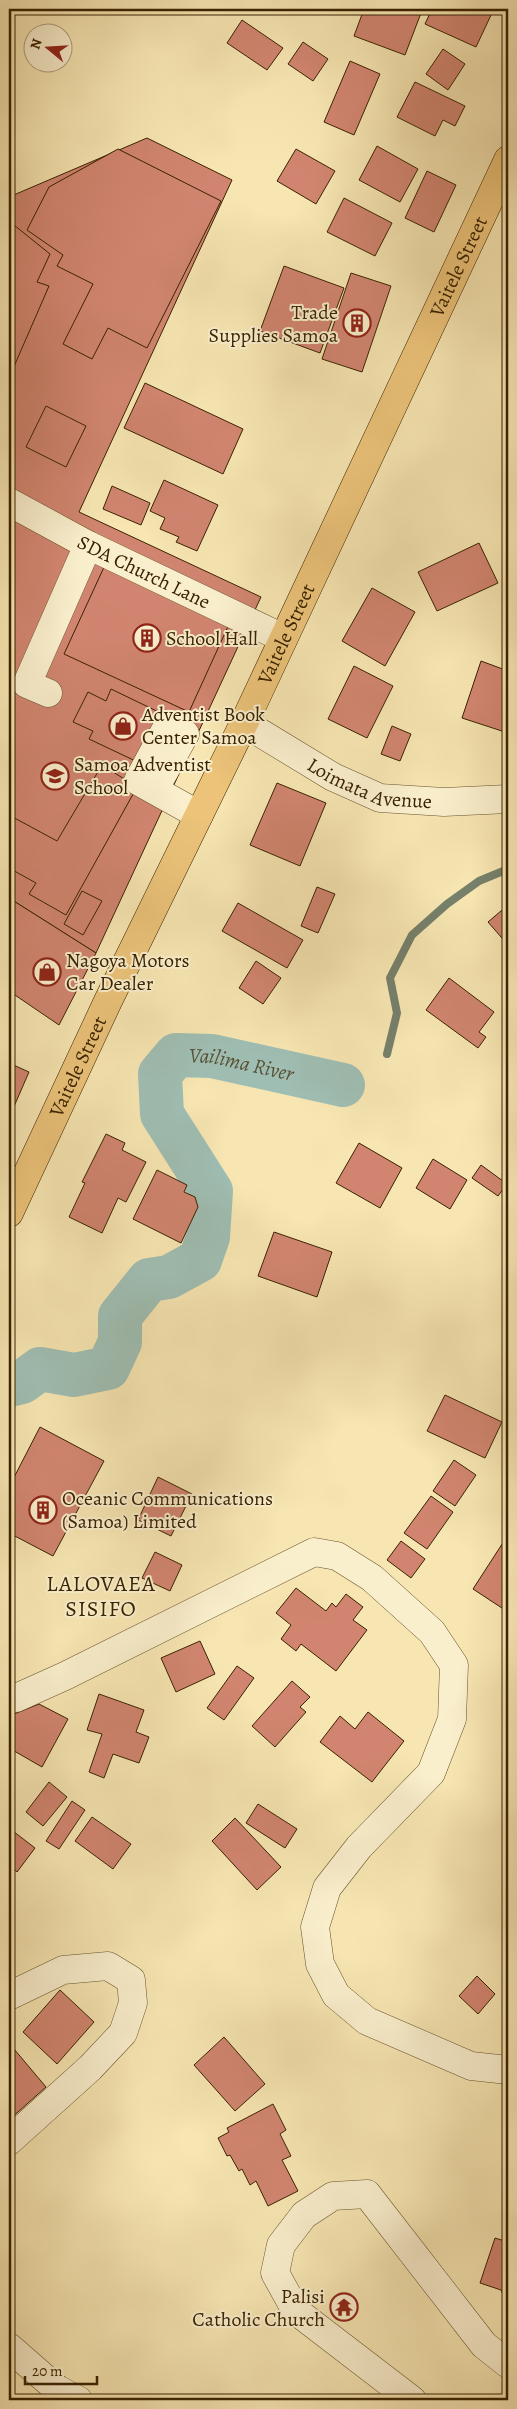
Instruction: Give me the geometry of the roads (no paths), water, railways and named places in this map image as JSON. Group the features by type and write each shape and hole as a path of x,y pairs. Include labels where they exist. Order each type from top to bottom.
{"main road":[{"name":"Vaitele Street","path":"9,1213 108,1000 244,723 508,160"}],"street":[{"name":"SDA Church Lane","path":"9,502 88,545 283,638"},
{"path":"48,693 27,684 88,545"},
{"name":"Loimata Avenue","path":"244,723 333,777 380,798 444,802 508,798"},
{"path":"154,790 199,815"},
{"path":"9,1698 16,1698 65,1676 314,1552 337,1556 372,1578 432,1632 454,1665 452,1719 431,1773 359,1847 327,1888 315,1927 320,1964 336,1995 367,2020 471,2066 508,2070"},
{"path":"9,1996 63,1970 108,1966 131,1980 133,2004 123,2034 90,2068 9,2141"},
{"path":"412,2400 296,2310 275,2273 281,2245 304,2216 333,2196 367,2194 484,2345 508,2364"},
{"path":"9,2347 57,2389 78,2400"}],"waterway":[{"name":"Vailima River","path":"387,1054 397,1013 390,978 412,935 447,904 479,881 508,869"},
{"name":"Vailima River","path":"9,1385 22,1382 40,1369 74,1375 108,1368 120,1342 120,1316 149,1280 169,1277 200,1260 208,1237 211,1191 162,1114 160,1074 176,1055 212,1056 343,1085"}],"place":[{"name":"Trade Supplies Samoa","path":"357,323"},
{"name":"School Hall","path":"147,638"},
{"name":"Adventist Book Center Samoa","path":"123,726"},
{"name":"Samoa Adventist School","path":"55,776"},
{"name":"Nagoya Motors Car Dealer","path":"47,972"},
{"name":"Oceanic Communications (Samoa) Limited","path":"43,1510"},
{"name":"Palisi Catholic Church","path":"344,2307"}],"district":[{"name":"LALOVAEA SISIFO","path":"101,1596"}]}
